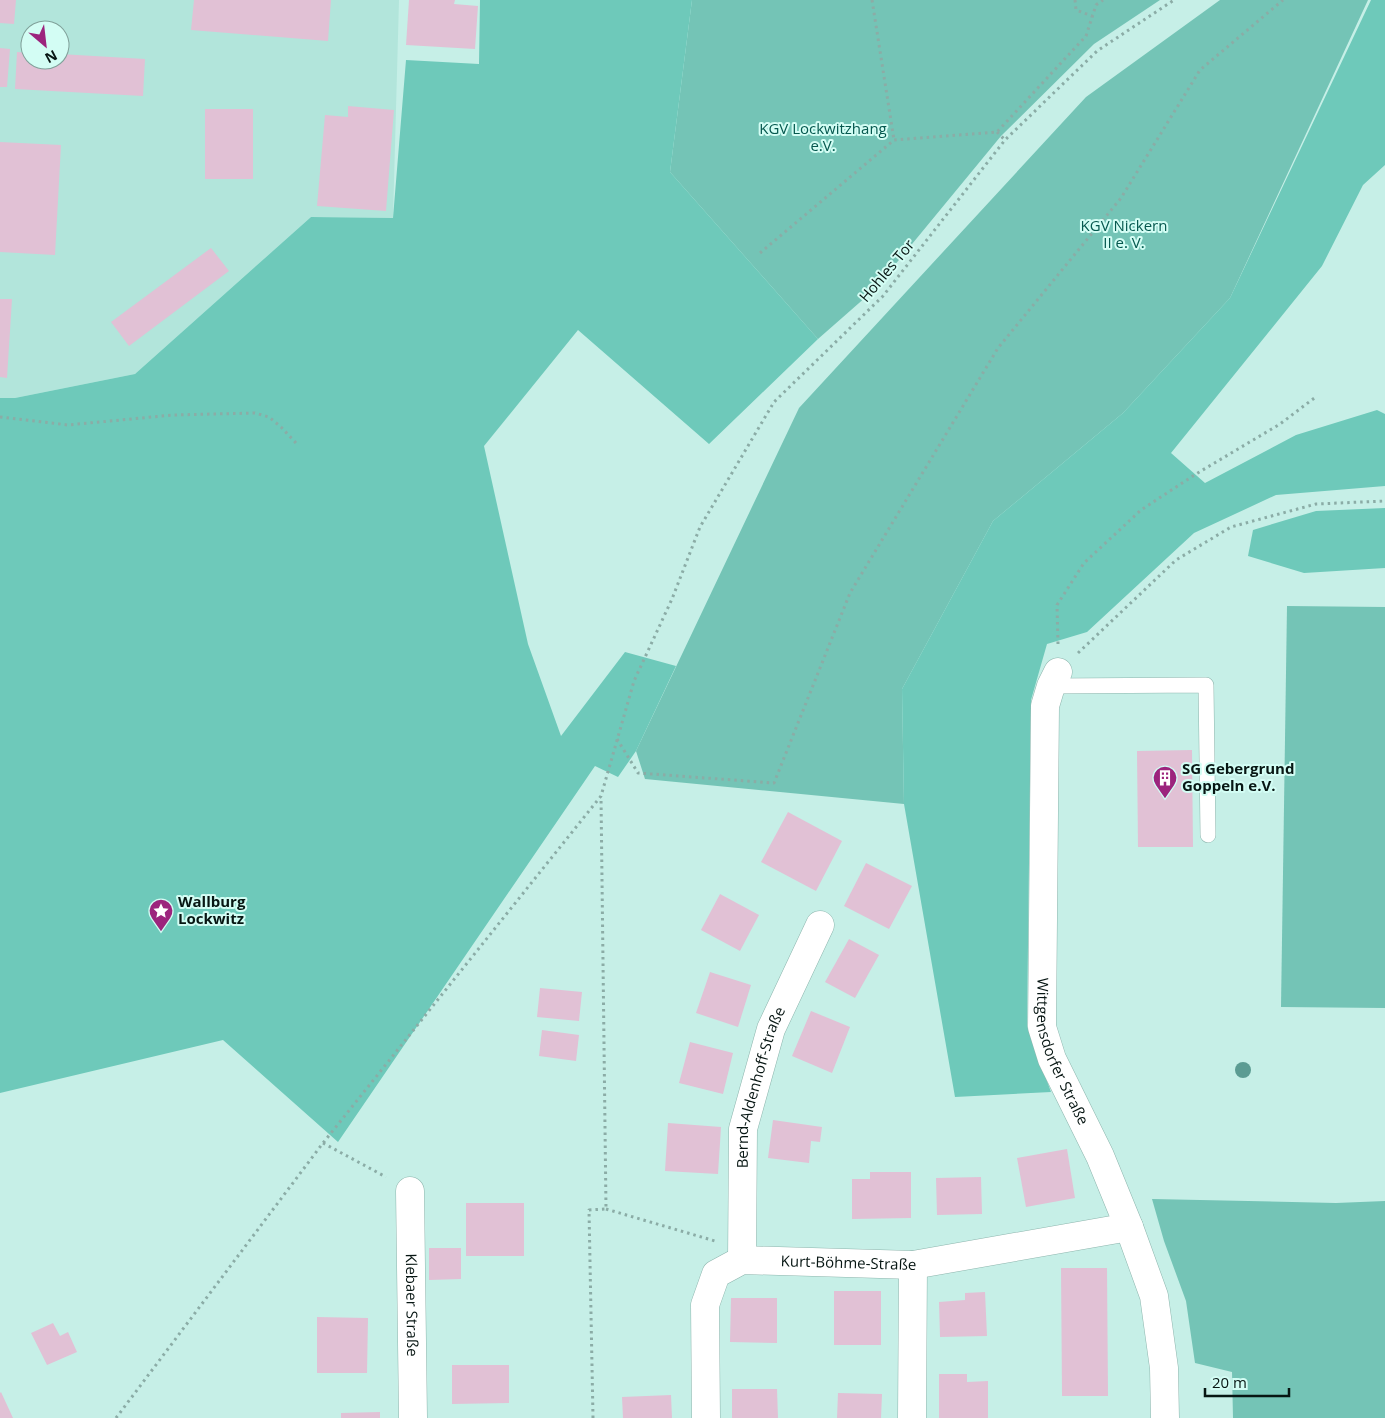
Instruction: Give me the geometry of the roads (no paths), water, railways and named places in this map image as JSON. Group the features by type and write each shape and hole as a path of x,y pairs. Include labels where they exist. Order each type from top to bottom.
{"street":[{"name":"Wittgensdorfer Straße","path":"1055,679 1045,706 1042,1027 1052,1059 1100,1156 1129,1227 1154,1296 1164,1368 1165,1418"},
{"name":"Bernd-Aldenhoff-Straße","path":"742,1254 743,1129 771,1029 820,924"},
{"name":"Klebaer Straße","path":"410,1191 413,1418"},
{"name":"Kurt-Böhme-Straße","path":"706,1418 705,1304 716,1274 742,1254 912,1265 1129,1227"},
{"path":"912,1265 912,1418"}],"lane":[{"path":"1055,679 1206,685 1208,835"}],"place":[{"name":"SG Gebergrund Goppeln e.V.","path":"1165,799"},
{"name":"Wallburg Lockwitz","path":"161,932"}],"park label":[{"name":"KGV Lockwitzhang e.V.","path":"823,138"},
{"name":"KGV Nickern II e. V.","path":"1124,234"}]}
